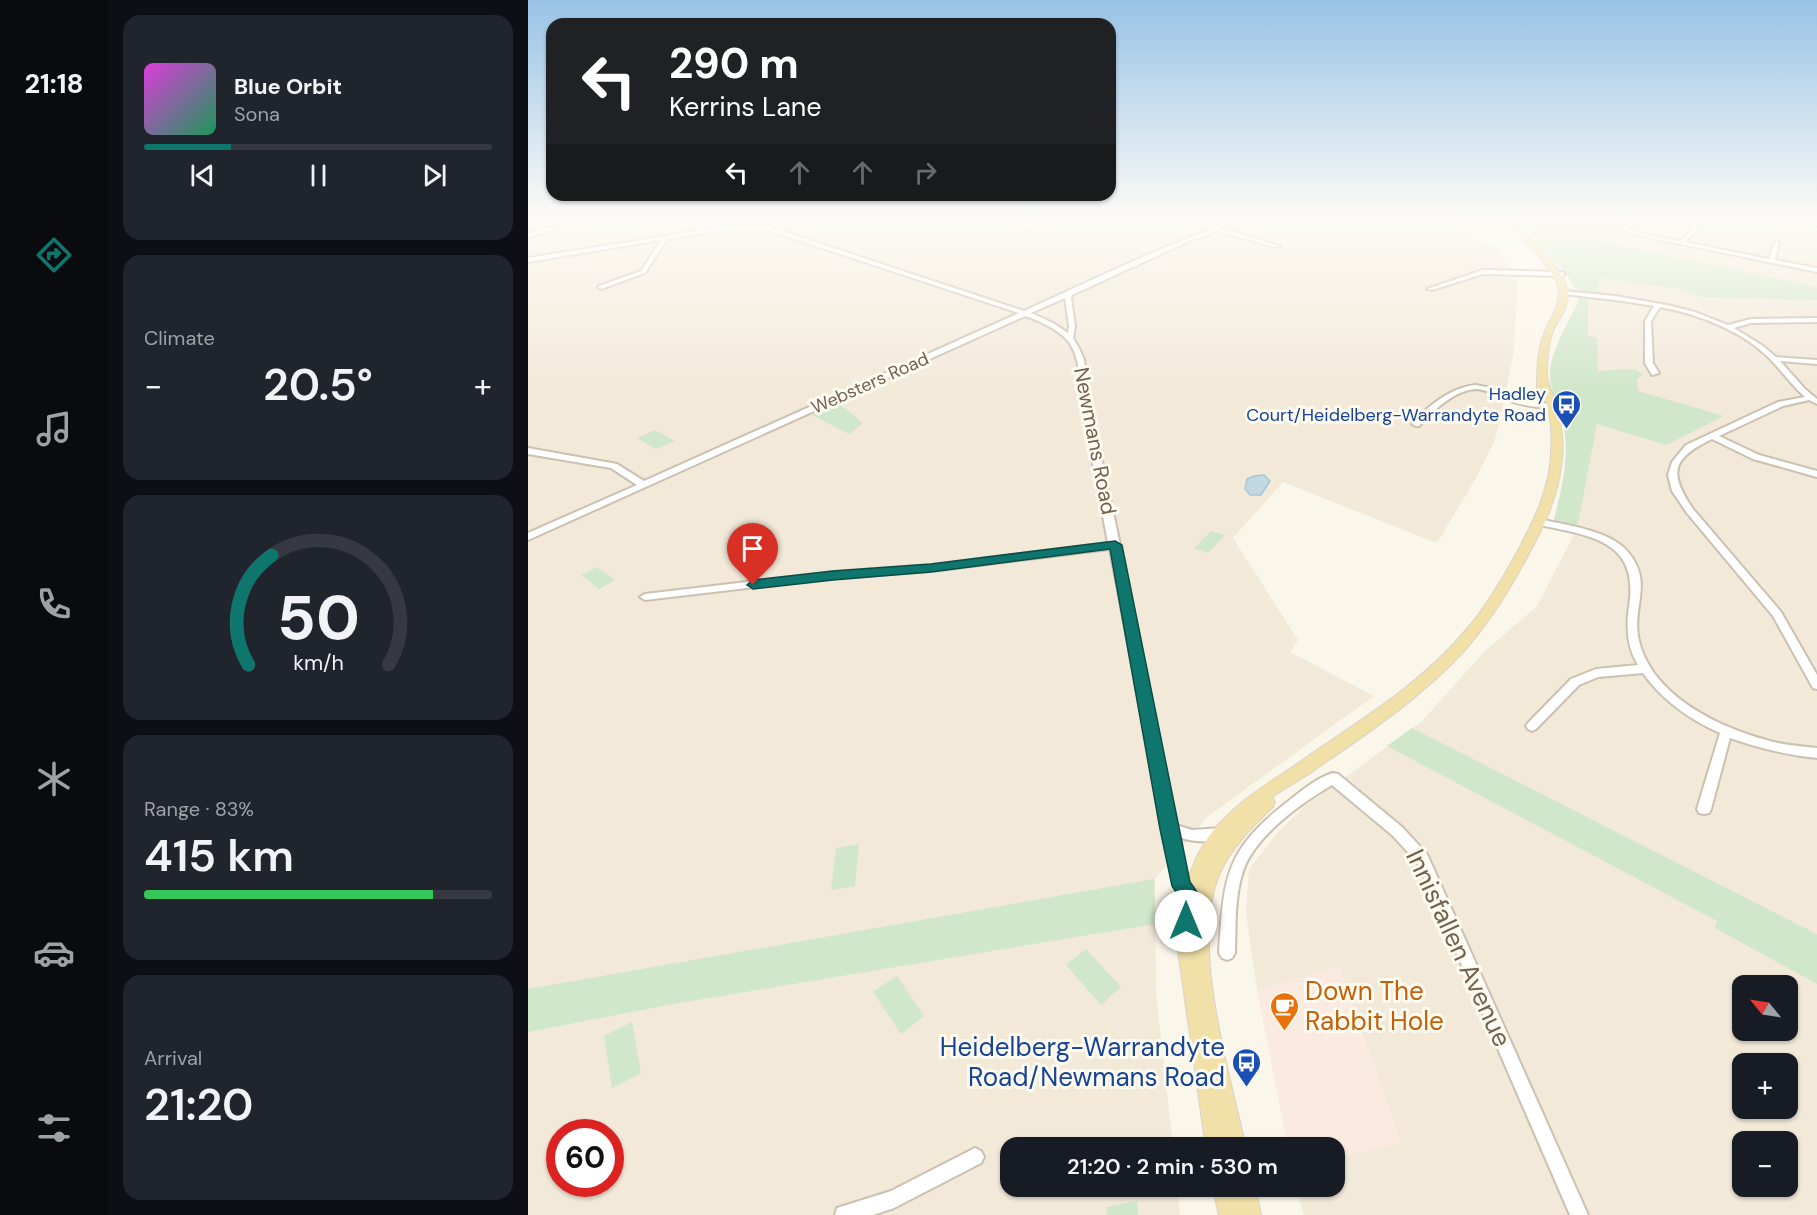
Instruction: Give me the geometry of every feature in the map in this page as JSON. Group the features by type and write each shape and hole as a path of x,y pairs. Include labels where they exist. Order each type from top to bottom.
{"main road":[{"path":"1195,899 1233,838 1294,776 1409,692 1457,650 1479,624 1502,589 1539,522 1551,492 1556,456 1549,406 1542,379 1545,345 1550,327 1567,293 1559,277"},
{"path":"1195,899 1203,860 1221,834 1249,806 1276,785 1294,776"},
{"name":"Newmans Road","path":"1195,899 1186,921 1187,943 1215,1137"},
{"name":"Newmans Road","path":"1195,899 1200,930 1204,988 1233,1137"},
{"path":"1227,1197 1231,1215"},
{"path":"1245,1197 1249,1215"}],"street":[{"path":"602,287 630,277"},
{"path":"914,277 1023,313 1050,324 1070,337"},
{"name":"Websters Road","path":"528,537 1053,299 1068,296 1110,277"},
{"path":"1430,289 1468,277"},
{"path":"1567,293 1658,305 1728,327 1744,335 1777,359 1813,400"},
{"name":"Newmans Road","path":"1068,296 1073,327 1070,337 1078,351 1086,405 1181,886 1195,899"},
{"path":"1655,373 1649,363 1648,321 1658,305"},
{"path":"1728,327 1751,321 1817,320"},
{"path":"1777,359 1817,362"},
{"path":"1416,424 1434,407 1461,390 1472,387 1486,388 1524,402 1549,406"},
{"path":"1813,400 1781,404 1689,447 1676,462 1672,475 1676,491 1690,511 1777,615 1817,685"},
{"path":"1712,436 1756,457 1817,474"},
{"path":"528,452 614,466 644,485"},
{"path":"1539,522 1602,538 1624,552 1636,574 1637,603 1633,635 1644,669 1688,710 1726,732 1769,747 1817,753"},
{"path":"645,597 833,575 931,568 1115,545"},
{"path":"1532,726 1575,682 1596,673 1644,669"},
{"path":"1704,809 1726,732"},
{"name":"Innisfallen Avenue","path":"1227,953 1234,878 1246,850 1283,815 1333,778 1397,831 1422,858 1579,1215"},
{"path":"1169,829 1192,836 1221,834"},
{"path":"844,1215 894,1199 975,1158"}],"shaded area":[{"path":"528,277 1518,278 1514,351 1494,442 1476,478 1437,543 1283,482 1233,538 1298,640 1290,652 1374,696 1207,817 1155,879 1156,993 1172,1137 1000,1137 1000,1197 1178,1197 1180,1215 528,1215"},
{"path":"1598,277 1817,277 1817,1215 1304,1215 1299,1197 1345,1197 1345,1155 1401,1143 1339,967 1257,990 1246,913 1249,869 1280,830 1304,807 1421,722 1485,651 1537,606 1577,529 1588,336 1588,293 1600,294"},
{"path":"1339,967 1401,1143 1345,1155 1345,1137 1286,1137 1257,990"}],"green space":[{"path":"1568,277 1768,277 1817,287 1817,300 1702,297 1683,290 1598,277 1600,294 1575,288"},
{"path":"1580,297 1588,297 1588,336 1597,338 1598,371 1635,369 1643,375 1637,379 1638,391 1724,416 1666,445 1597,424 1577,529 1553,523 1562,484 1566,445 1562,418 1553,393 1550,369 1560,337"},
{"path":"838,403 863,423 849,434 812,415"},
{"path":"655,430 675,441 656,449 637,438"},
{"path":"1211,531 1225,535 1208,553 1194,548"},
{"path":"597,567 615,580 599,589 581,575"},
{"path":"1412,728 1817,934 1817,984 1715,928 1717,921 1387,746"},
{"path":"859,844 855,886 831,890 836,848"},
{"path":"1154,879 1155,924 673,1004 528,1032 528,989"},
{"path":"1086,949 1121,987 1101,1005 1066,965"},
{"path":"897,976 924,1016 901,1034 873,992"},
{"path":"632,1022 641,1073 612,1088 604,1036"},
{"path":"1137,1201 1138,1215 1107,1215 1106,1207"}],"water":[{"path":"1264,475 1270,481 1261,495 1250,495 1245,489 1247,479"}],"place":[{"name":"Hadley Court/Heidelberg-Warrandyte Road","path":"1567,430"},
{"name":"Down The Rabbit Hole","path":"1284,1032"},
{"name":"Heidelberg-Warrandyte Road/Newmans Road","path":"1246,1088"}],"route":[{"path":"753,585 833,575 895,572 1115,545 1181,886 1189,895 1186,921"}]}
